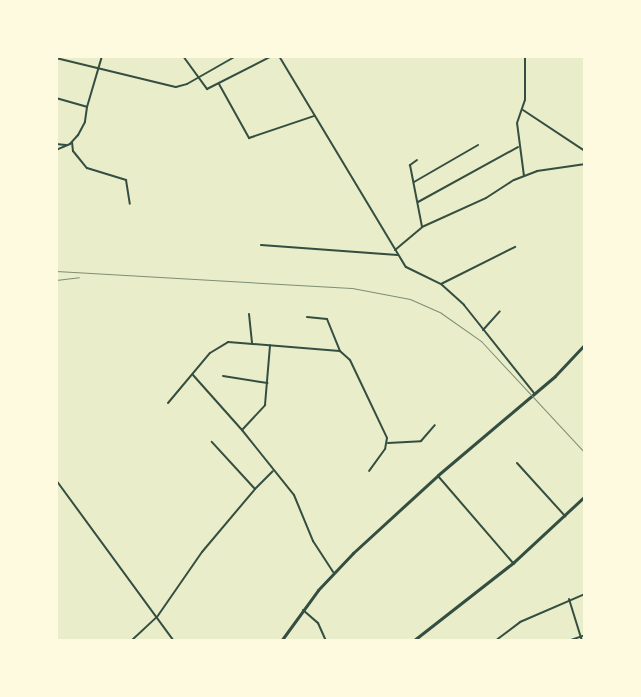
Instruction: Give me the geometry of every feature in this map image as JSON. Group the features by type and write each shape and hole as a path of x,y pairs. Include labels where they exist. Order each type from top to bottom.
{"main road":[{"path":"281,641 333,572 438,475 534,393 585,344"}],"street":[{"path":"56,150 72,142 85,122 87,107 102,56"},
{"path":"183,56 198,79 208,89 272,56"},
{"path":"56,58 64,58 87,68 98,68 176,87 198,79 236,56"},
{"path":"279,56 406,267 442,284 471,312 483,330 534,393"},
{"path":"524,176 518,147 517,123 523,110 525,56"},
{"path":"219,84 249,138 314,116"},
{"path":"56,98 87,107"},
{"path":"523,110 585,151"},
{"path":"72,142 73,151 87,168 126,180 130,204"},
{"path":"56,144 68,145"},
{"path":"414,182 478,145"},
{"path":"418,202 518,147"},
{"path":"416,160 410,165 422,227"},
{"path":"395,250 422,227 524,176 537,171 585,164"},
{"path":"262,245 398,255"},
{"path":"442,284 515,247"},
{"path":"483,330 500,310"},
{"path":"249,314 252,344"},
{"path":"307,317 327,320 340,351 350,360 388,443"},
{"path":"168,403 173,393 193,375 219,346 228,342 340,351"},
{"path":"242,430 263,410 270,345"},
{"path":"193,375 242,430 294,495 313,541 333,572"},
{"path":"223,376 267,383"},
{"path":"388,443 421,441 436,425"},
{"path":"212,442 255,489"},
{"path":"369,471 388,443"},
{"path":"517,463 565,516"},
{"path":"131,641 157,618 202,552 255,489 273,471"},
{"path":"438,475 513,563"},
{"path":"56,480 174,641"},
{"path":"413,641 513,563 585,496"},
{"path":"495,641 520,622 569,599 585,594"},
{"path":"569,599 582,641"},
{"path":"303,610 318,623 326,641"},
{"path":"568,641 585,635"},
{"path":"497,638 501,641"}],"railway":[{"path":"56,271 352,288 410,299 441,313 481,341 585,453"},
{"path":"56,280 79,277"}]}
